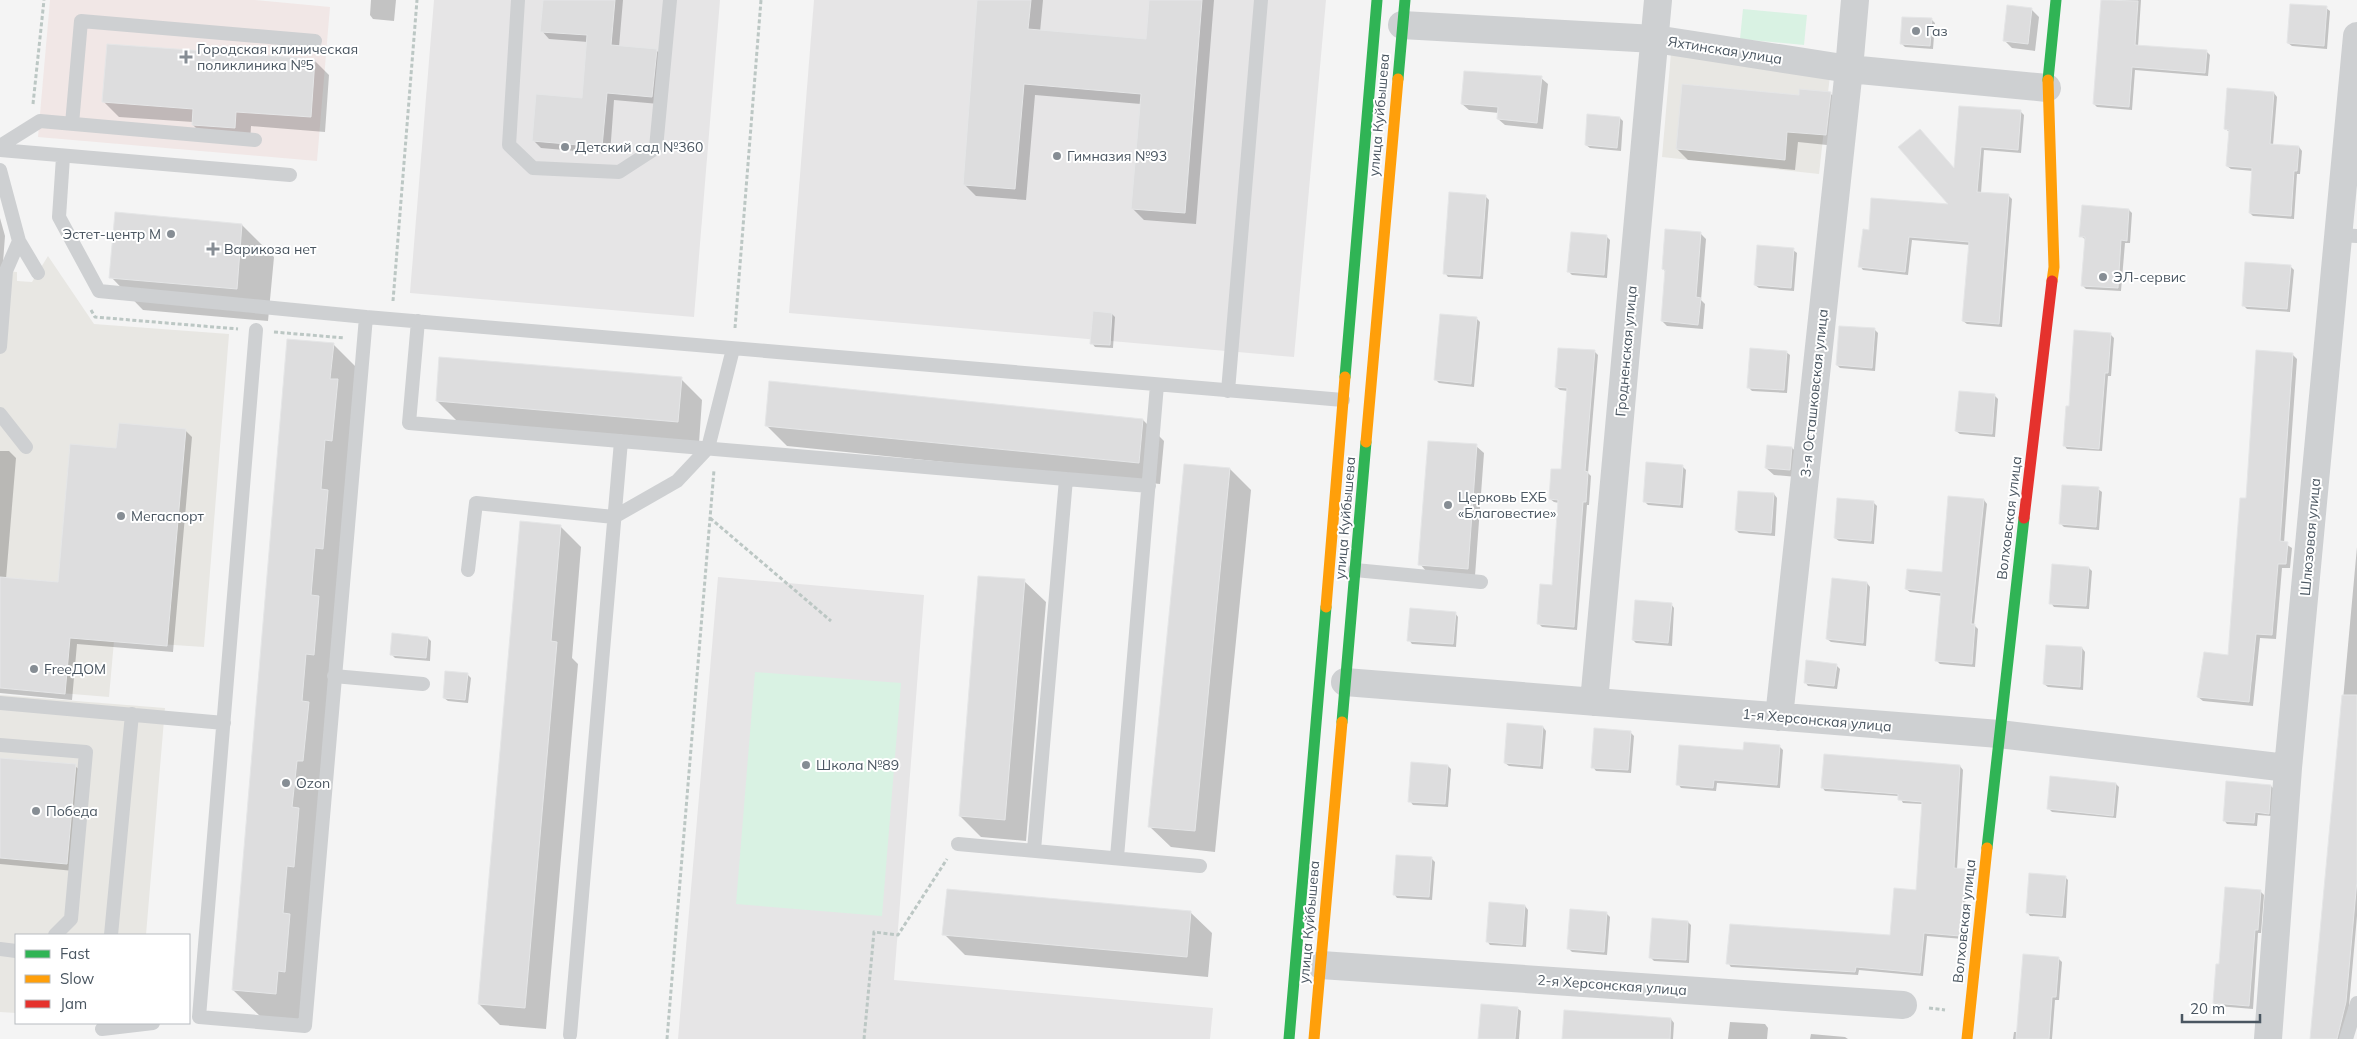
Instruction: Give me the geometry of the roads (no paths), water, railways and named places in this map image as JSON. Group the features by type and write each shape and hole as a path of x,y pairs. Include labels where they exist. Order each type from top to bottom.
{"main road":[{"name":"улица Куйбышева","path":"1289,1039 1308,964 1356,401 1392,19 1377,0"},
{"name":"Волховская улица","path":"1967,1039 1999,734 2054,267 2047,88 2056,0"},
{"name":"улица Куйбышева","path":"1314,1039 1308,964 1332,680 1355,570 1356,401 1392,19"}],"street":[{"name":"Гродненская улица","path":"1594,702 1656,39 1658,0"},
{"name":"3-я Осташковская улица","path":"1779,717 1850,69 1855,0"},
{"name":"Яхтинская улица","path":"1392,19 1656,39 1850,69 2047,88"},
{"name":"Шлюзовая улица","path":"2268,1039 2288,768 2348,236 2357,36"},
{"name":"1-я Херсонская улица","path":"1332,680 1999,734 2288,768"},
{"name":"2-я Херсонская улица","path":"1308,964 1903,1005"}],"lane":[{"path":"518,0 509,145 533,168 619,172 656,148 670,0"},
{"path":"1228,391 1261,0"},
{"path":"72,124 81,21 315,41"},
{"path":"0,146 40,121 255,140"},
{"path":"0,150 63,157 290,175"},
{"path":"63,157 59,217 99,291 366,317 1356,401"},
{"path":"0,170 19,241 38,273"},
{"path":"0,347 6,271 19,241"},
{"path":"256,330 224,723 194,1018 305,1026 366,317"},
{"path":"418,321 409,423 1148,486"},
{"path":"468,570 476,503 614,517 677,481 712,449 733,348"},
{"path":"1116,857 1157,385"},
{"path":"0,414 26,447"},
{"path":"570,1035 621,441"},
{"path":"1034,850 1066,479"},
{"path":"1355,570 1481,582"},
{"path":"334,676 423,684"},
{"path":"0,703 224,723"},
{"path":"111,934 132,714"},
{"path":"0,745 86,752 71,919 56,934"},
{"path":"958,844 1200,866"},
{"path":"0,949 15,950"},
{"path":"2346,1039 2357,1003"},
{"path":"99,1030 145,1024"}],"place":[{"name":"Газ","path":"1916,31"},
{"name":"Городская клиническая поликлиника №5","path":"186,57"},
{"name":"Детский сад №360","path":"565,147"},
{"name":"Гимназия №93","path":"1057,156"},
{"name":"Эстет-центр М","path":"171,234"},
{"name":"Варикоза нет","path":"213,249"},
{"name":"ЭЛ-сервис","path":"2103,277"},
{"name":"Церковь ЕХБ «Благовестие»","path":"1448,505"},
{"name":"Мегаспорт","path":"121,516"},
{"name":"FreeДОМ","path":"34,669"},
{"name":"Школа №89","path":"806,765"},
{"name":"Ozon","path":"286,783"},
{"name":"Победа","path":"36,811"}]}
